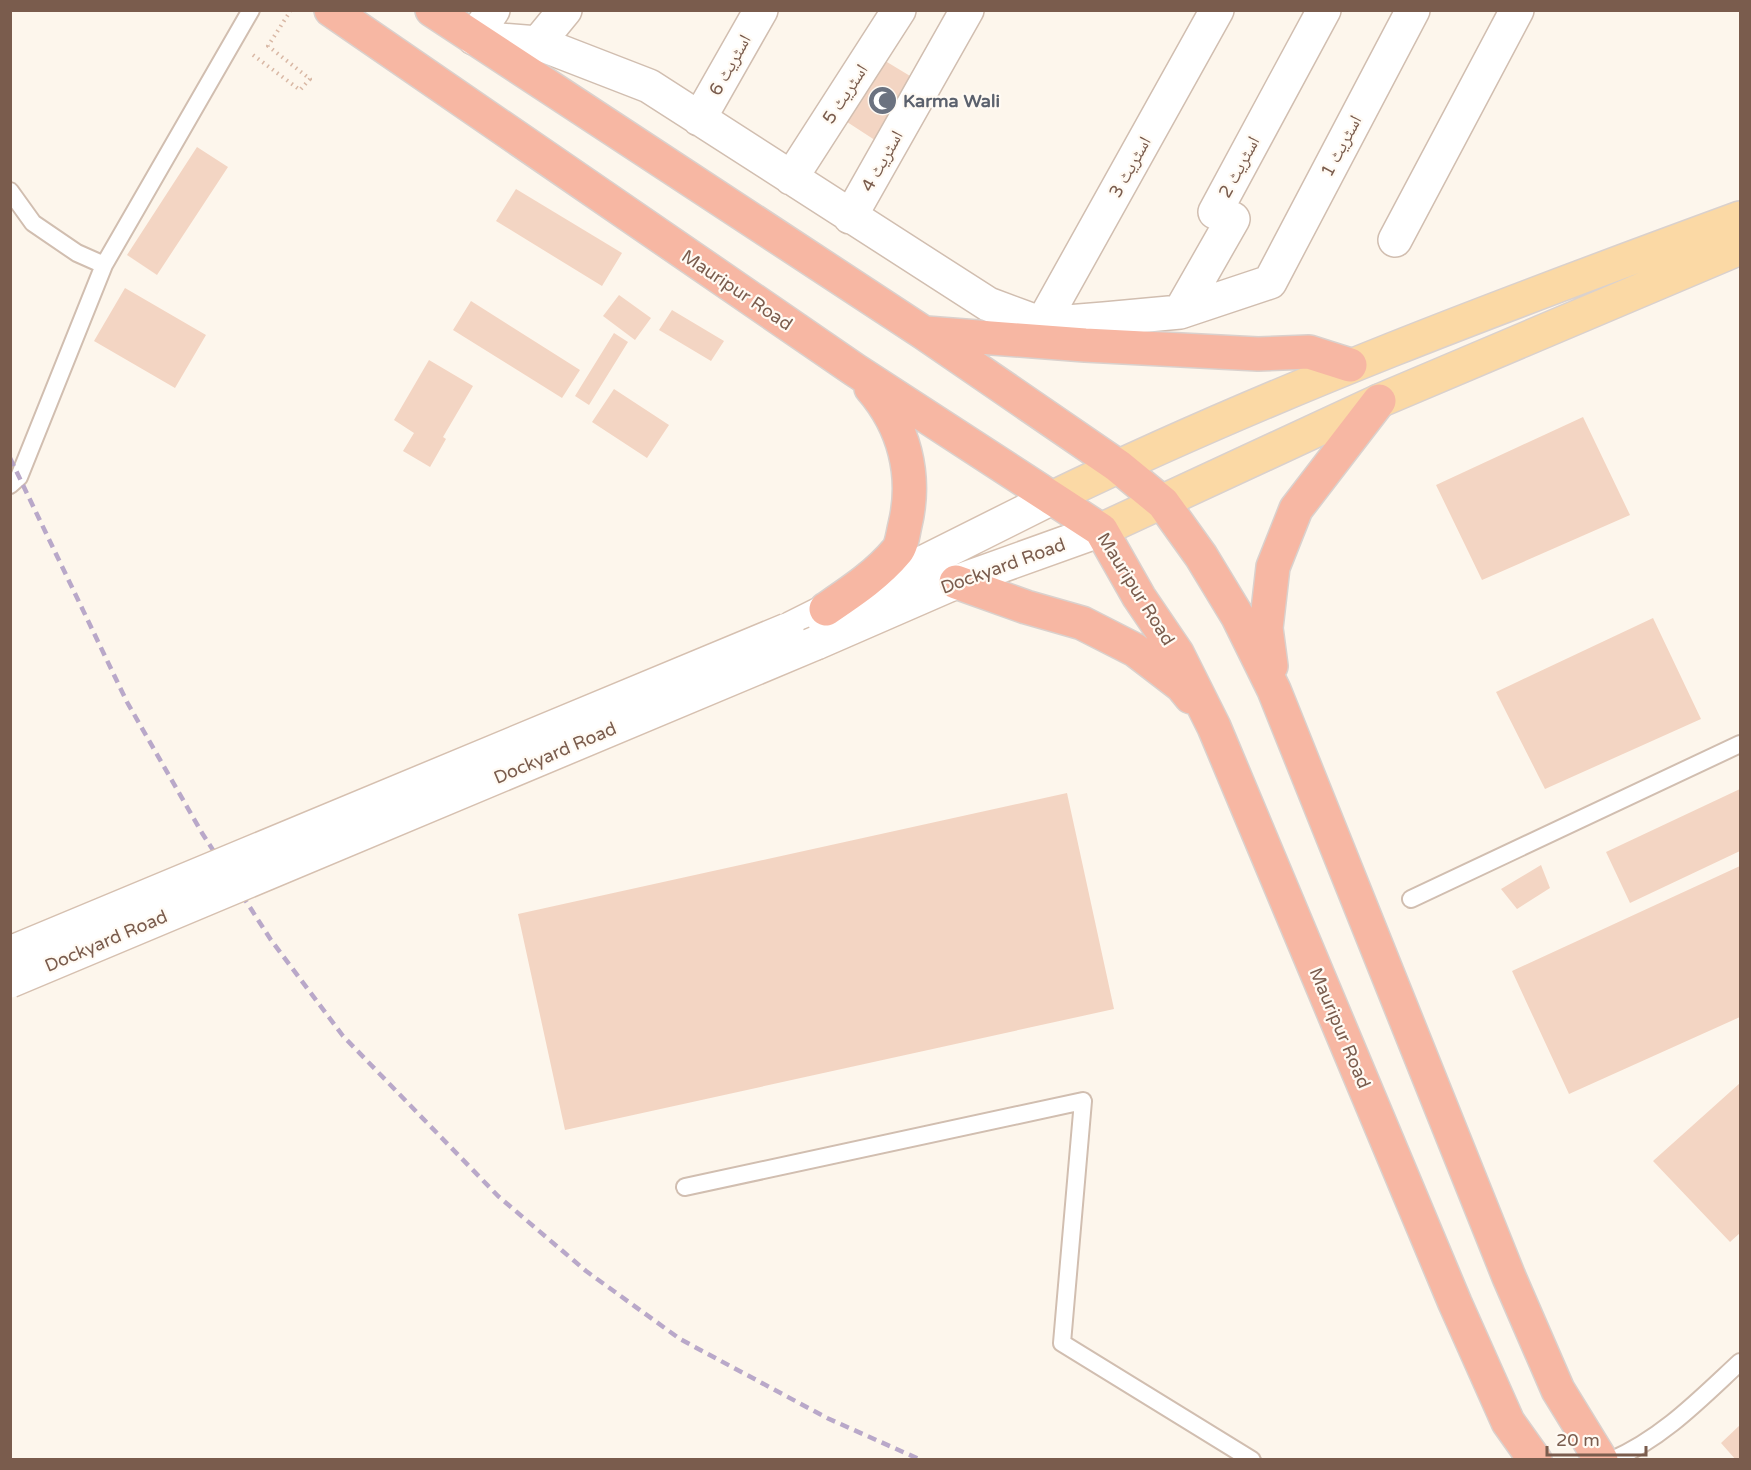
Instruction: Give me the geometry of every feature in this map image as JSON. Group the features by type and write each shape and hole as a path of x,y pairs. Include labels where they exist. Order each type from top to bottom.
{"highway":[{"name":"Mauripur Road","path":"331,10 855,370 1101,530 1139,597 1177,653 1218,736 1455,1303 1508,1422 1536,1460"},
{"path":"432,10 924,333 1118,466 1163,503 1201,556 1238,616 1277,698 1509,1277 1558,1390 1601,1460"},
{"path":"924,333 1212,352 1258,354 1309,352 1350,365"},
{"path":"826,609 864,583 899,549 911,501 907,453 888,407 855,370"},
{"path":"1277,698 1266,628 1273,567 1296,509 1379,401"},
{"path":"956,582 1026,607 1083,623 1135,650 1182,686 1218,736"}],"main road":[{"path":"1052,498 1118,466 1350,365 1740,218"},
{"path":"1101,530 1379,401 1740,248"}],"street":[{"path":"493,10 474,38 538,43 649,86 850,218 988,304 1042,324 1180,312"},
{"path":"538,43 565,10"},
{"name":"اسٹریٹ 6","path":"699,119 760,10"},
{"name":"اسٹریٹ 5","path":"791,178 899,10"},
{"name":"اسٹریٹ 4","path":"850,218 967,10"},
{"name":"اسٹریٹ 3","path":"1042,324 1217,10"},
{"name":"اسٹریٹ 2","path":"1180,312 1233,219 1215,212 1324,10"},
{"name":"اسٹریٹ 1","path":"1180,312 1270,282 1413,10"},
{"path":"1395,240 1517,10"},
{"name":"Dockyard Road","path":"10,981 804,635 826,609 1052,498"},
{"name":"Dockyard Road","path":"10,953 804,635 1101,530"}],"lane":[{"path":"10,484 19,477 104,265 251,10"},
{"path":"10,191 33,224 77,253 104,265"},
{"path":"1411,899 1740,744"},
{"path":"685,1187 1083,1101 1062,1343 1252,1460"},
{"path":"1612,1460 1635,1450 1677,1420 1740,1362"}],"path":[{"path":"234,40 300,90 310,79 268,46 291,10"}],"building":[{"name":"Karma Wali","path":"882,59 920,82 884,146 844,120"},
{"path":"197,147 228,167 157,275 127,255"},
{"path":"516,189 622,253 602,286 496,221"},
{"path":"125,288 206,335 175,388 94,341"},
{"path":"619,295 651,318 635,340 603,316"},
{"path":"471,301 580,370 562,398 453,330"},
{"path":"672,310 724,341 711,361 659,330"},
{"path":"614,333 628,342 589,405 575,396"},
{"path":"429,360 473,386 443,437 446,439 430,467 403,451 414,433 394,420"},
{"path":"614,389 669,425 647,458 592,422"},
{"path":"1583,417 1630,515 1482,580 1436,485"},
{"path":"1653,618 1701,719 1545,789 1496,692"},
{"path":"1740,789 1740,851 1630,903 1606,852"},
{"path":"1067,793 1114,1009 565,1130 518,914"},
{"path":"1541,865 1550,888 1517,909 1501,889"},
{"path":"1740,866 1740,1017 1569,1094 1512,971"},
{"path":"1740,1083 1740,1233 1730,1242 1653,1161"},
{"path":"1740,1425 1740,1460 1736,1460 1721,1443"}],"railway":[{"path":"10,458 127,702 202,833 271,940 343,1036 498,1196 586,1271 680,1339 827,1418 921,1460"}],"place":[{"name":"Karma Wali","path":"882,101"}]}
